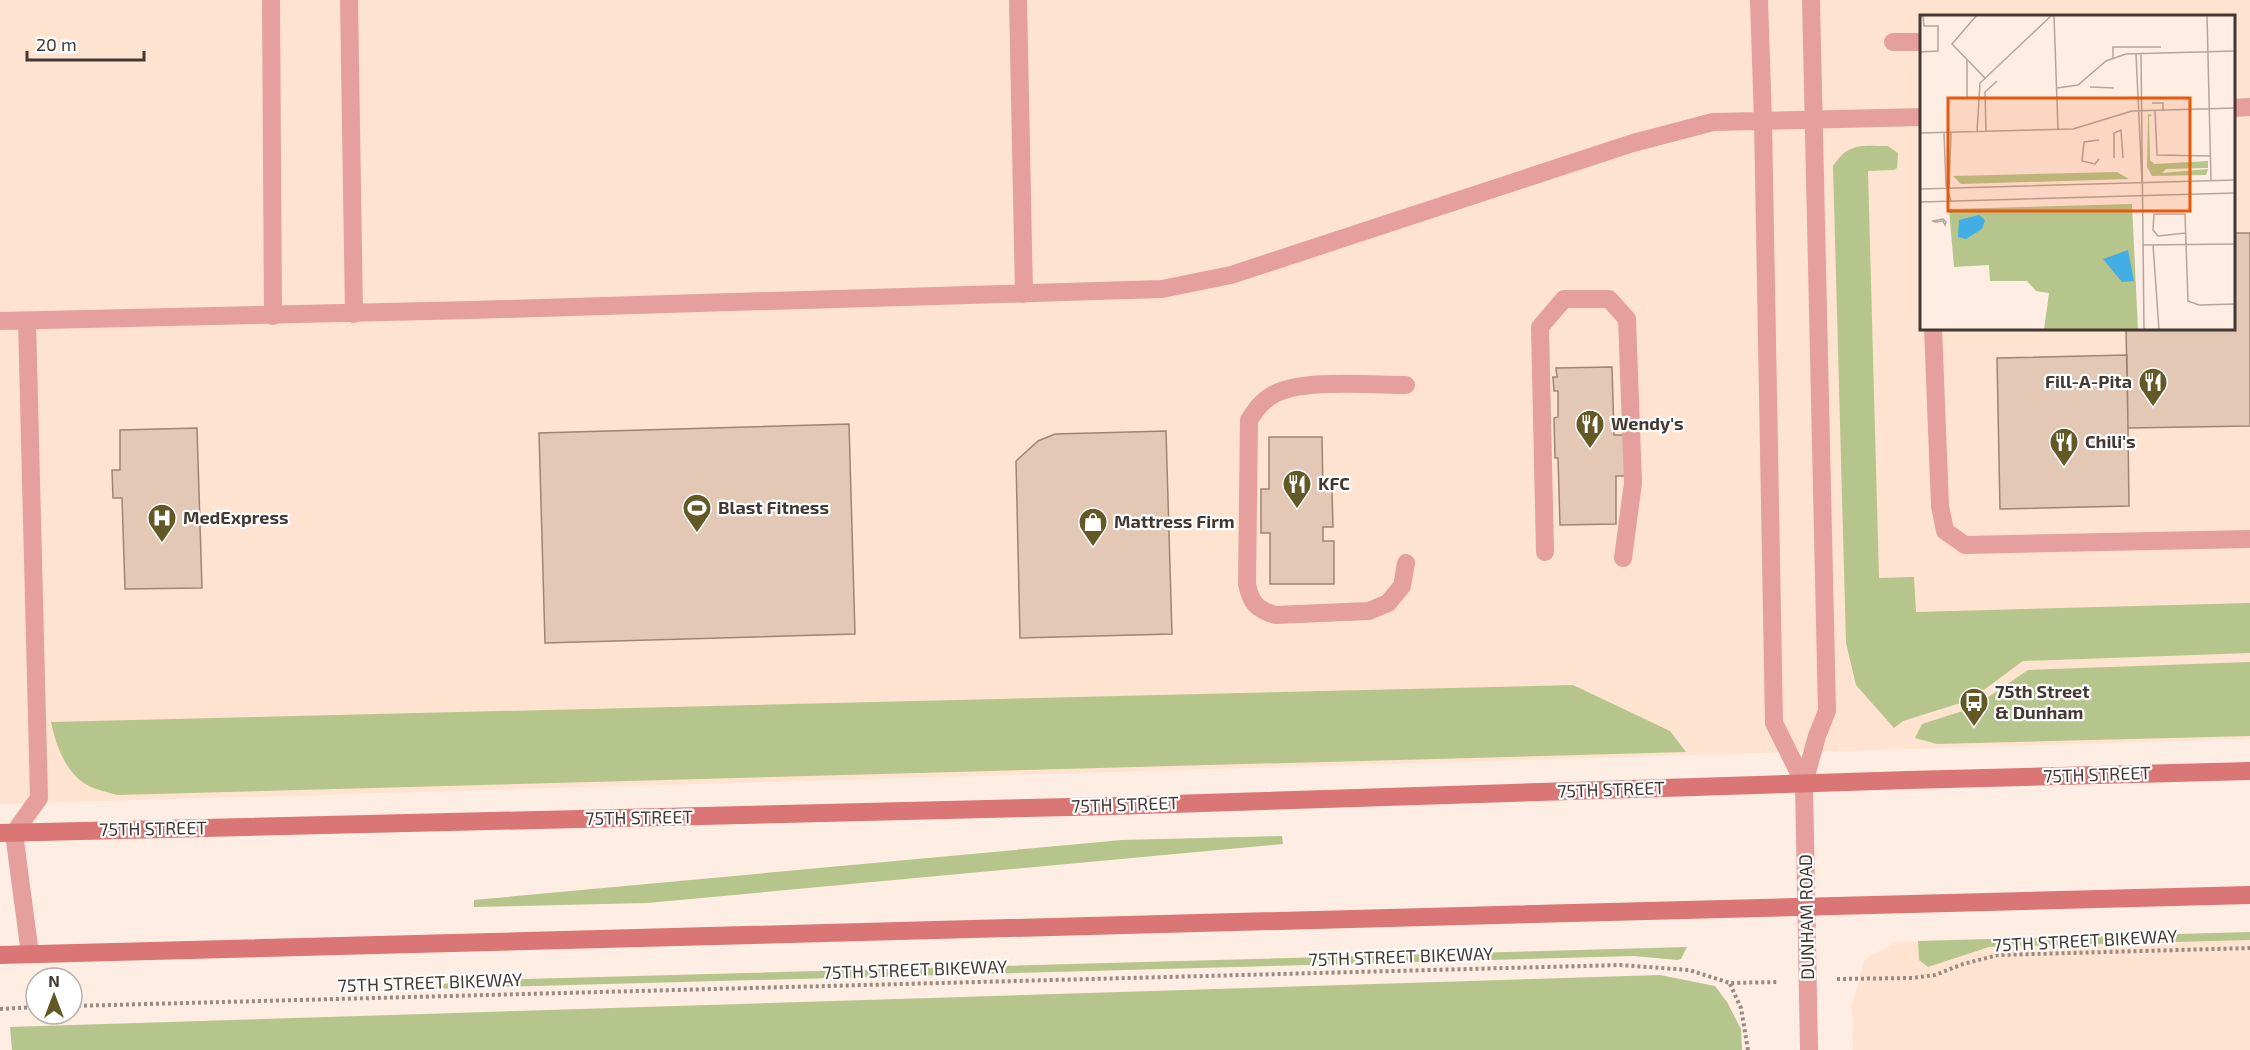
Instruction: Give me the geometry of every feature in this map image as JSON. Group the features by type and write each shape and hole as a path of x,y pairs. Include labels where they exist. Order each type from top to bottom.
{"main road":[{"name":"75TH STREET","path":"5,830 1124,806 1804,783 2250,771"},
{"path":"0,955 2250,895"}],"street":[{"path":"272,0 273,316"},
{"path":"348,0 354,314"},
{"path":"1018,0 1023,294"},
{"path":"1759,0 1774,723 1804,783"},
{"path":"1804,783 1816,736 1827,711 1811,0"},
{"path":"1893,42 1920,42"},
{"path":"0,321 354,314 1162,289 1231,275 1665,133 1713,122 1920,117"},
{"path":"1545,552 1540,327 1564,299 1610,299 1627,319 1633,483 1623,558"},
{"path":"27,321 39,798 5,830 30,954"},
{"path":"1933,330 1940,506 1945,531 1965,545 2250,539"},
{"path":"1406,385 1290,387 1271,395 1260,404 1249,420 1247,584 1251,599 1262,611 1275,615 1369,611 1388,603 1395,594 1401,586 1406,563"},
{"name":"DUNHAM ROAD","path":"1804,783 1809,1050"}],"path":[{"name":"75TH STREET BIKEWAY","path":"1852,978 1912,978 1935,975 1963,964 1998,955 2250,948"},
{"name":"75TH STREET BIKEWAY","path":"84,1006 1620,965 1689,970 1730,983 1758,983"},
{"path":"1730,983 1742,1008 1748,1050"},
{"path":"0,1009 24,1008"}],"shaded area":[{"path":"0,0 2250,0 2250,739 0,804"},
{"path":"2250,936 2250,1050 1853,1050 1852,1005 1865,959 1896,942"}],"green space":[{"path":"1863,146 1888,146 1898,153 1897,168 1868,171 1879,578 1914,577 1916,612 2250,603 2250,653 2023,661 1970,700 1903,721 1894,728 1856,685 1846,643 1833,166 1850,149"},
{"path":"2250,662 2250,736 1937,744 1915,738 1922,724 1972,708 2028,670"},
{"path":"1573,685 1670,731 1686,752 117,795 89,786 74,774 59,750 51,722"},
{"path":"1282,836 1283,844 647,903 474,907 474,900 1122,840"},
{"path":"2250,932 2250,940 1989,947 1928,967 1919,960 1918,941"},
{"path":"1687,947 1681,959 1677,960 1634,956 430,989 454,981"},
{"path":"1660,975 1715,986 1727,1002 1741,1029 1742,1050 12,1050 10,1027"}],"building":[{"path":"2235,233 2250,233 2250,426 2128,428 2126,330 2235,330"},
{"name":"Chili's","path":"2127,355 2129,506 2000,509 1997,358"},
{"name":"Wendy's","path":"1612,367 1614,435 1625,435 1626,476 1616,476 1616,524 1560,525 1554,418 1558,417 1558,391 1554,391 1553,377 1557,377 1556,368"},
{"name":"Blast Fitness","path":"849,424 855,634 545,643 539,433"},
{"name":"MedExpress","path":"197,428 202,588 125,589 122,498 113,498 112,470 120,470 120,430"},
{"name":"Mattress Firm","path":"1166,431 1172,634 1020,638 1016,461 1038,441 1055,434"},
{"name":"KFC","path":"1269,437 1322,437 1323,491 1332,491 1333,527 1323,527 1323,541 1334,541 1334,584 1270,584 1270,533 1261,533 1261,489 1269,489"}],"place":[{"name":"Fill-A-Pita","path":"2153,408"},
{"name":"Wendy's","path":"1590,450"},
{"name":"Chili's","path":"2064,468"},
{"name":"KFC","path":"1297,510"},
{"name":"Blast Fitness","path":"697,534"},
{"name":"MedExpress","path":"162,544"},
{"name":"Mattress Firm","path":"1093,548"},
{"name":"75th Street & Dunham","path":"1974,728"}]}
